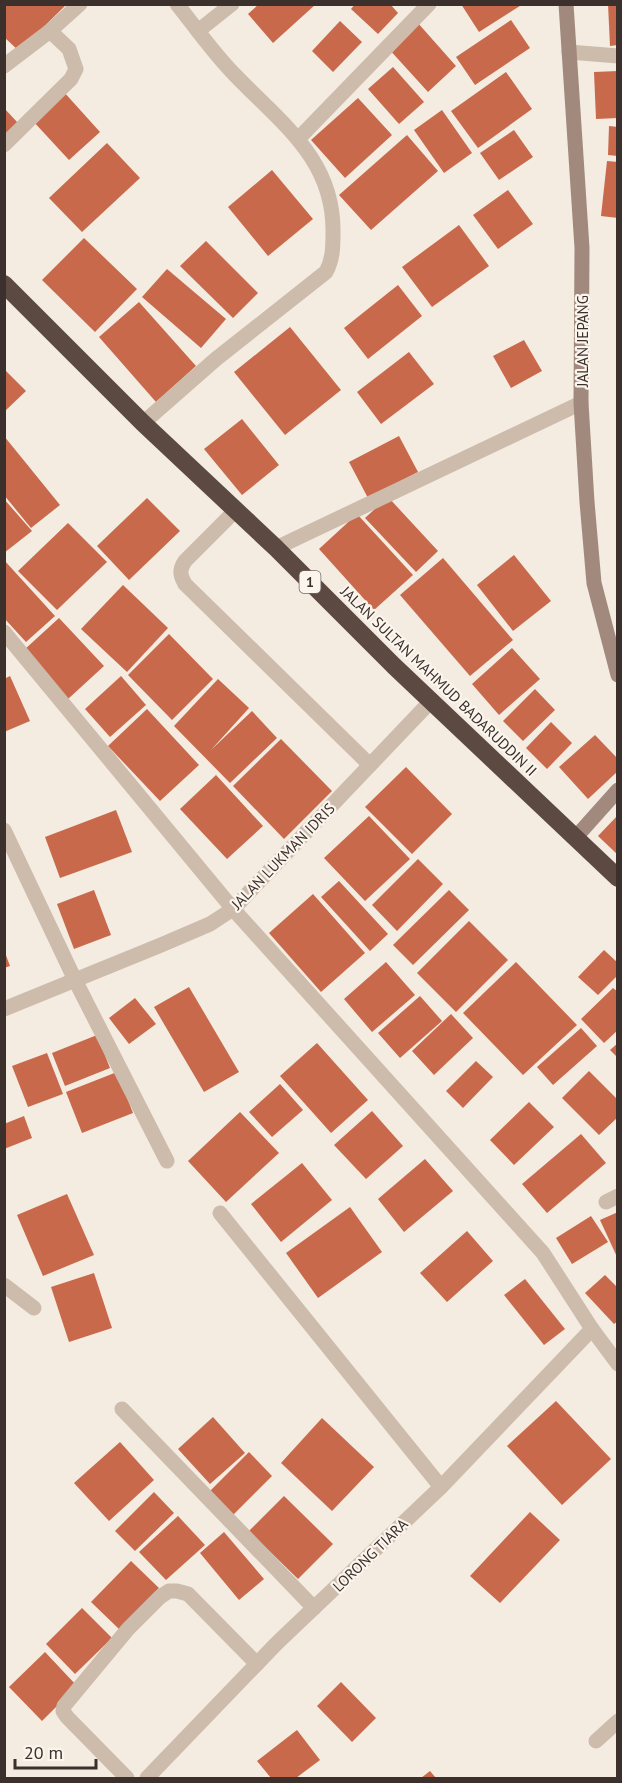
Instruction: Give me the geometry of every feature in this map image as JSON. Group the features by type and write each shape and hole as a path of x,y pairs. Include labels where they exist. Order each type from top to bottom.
{"highway":[{"name":"JALAN SULTAN MAHMUD BADARUDDIN II","path":"4,284 143,423 618,878"}],"street":[{"path":"4,66 50,31 80,4"},
{"path":"143,423 216,358 326,272 333,252 333,214 323,178 298,138 233,73 177,4"},
{"path":"198,31 232,4"},
{"path":"298,138 429,4"},
{"name":"JALAN JEPANG","path":"566,4 582,248 582,403 587,502 594,583 618,675"},
{"path":"4,145 71,79 76,69 69,49 50,31"},
{"path":"569,52 618,56"},
{"path":"276,548 582,403"},
{"path":"236,510 185,561 180,571 185,584 370,765"},
{"path":"4,632 233,909 543,1253 592,1329 618,1364"},
{"name":"JALAN LUKMAN IDRIS","path":"4,1009 181,937 210,924 233,909 431,701"},
{"path":"576,837 618,790"},
{"path":"4,830 75,980 166,1161"},
{"path":"220,1213 441,1487"},
{"path":"4,1285 34,1308"},
{"name":"LORONG TIARA","path":"147,1779 257,1664 441,1487 592,1329"},
{"path":"122,1409 315,1608"},
{"path":"127,1779 63,1711 64,1706 128,1629 160,1597 169,1591 188,1594 257,1664"},
{"path":"596,1742 618,1721"}],"building":[{"path":"4,4 67,4 19,51 4,37"},
{"path":"259,4 316,4 273,43 248,14"},
{"path":"355,4 390,4 398,13 378,34 351,9"},
{"path":"461,4 523,4 479,32"},
{"path":"608,4 618,4 618,45 610,46"},
{"path":"511,20 530,48 475,85 456,57"},
{"path":"340,21 362,42 333,72 312,51"},
{"path":"417,22 456,66 428,92 388,48"},
{"path":"393,67 424,102 399,124 368,89"},
{"path":"618,71 618,118 596,119 594,72"},
{"path":"506,72 532,109 478,148 451,111"},
{"path":"63,91 100,132 69,160 32,120"},
{"path":"358,98 392,135 345,178 311,140"},
{"path":"4,108 18,123 4,135"},
{"path":"442,110 472,153 444,173 414,130"},
{"path":"609,126 618,127 618,156 608,155"},
{"path":"514,130 533,157 499,180 480,153"},
{"path":"407,135 438,171 371,230 339,195"},
{"path":"107,143 140,178 82,232 49,198"},
{"path":"607,161 618,162 618,218 601,216"},
{"path":"272,170 313,219 268,256 228,207"},
{"path":"508,190 533,224 498,249 473,215"},
{"path":"459,225 489,266 432,307 402,267"},
{"path":"84,238 137,289 95,332 42,280"},
{"path":"206,241 258,293 233,318 180,266"},
{"path":"167,269 226,319 201,348 142,297"},
{"path":"398,285 422,316 368,359 344,328"},
{"path":"139,302 196,366 156,402 99,337"},
{"path":"290,327 341,390 285,435 234,372"},
{"path":"524,340 542,371 511,388 493,356"},
{"path":"409,352 434,384 381,424 357,392"},
{"path":"4,369 26,391 4,412"},
{"path":"242,419 279,465 242,495 204,449"},
{"path":"4,436 60,505 31,528 4,495"},
{"path":"399,436 418,472 368,498 349,462"},
{"path":"388,497 438,551 416,572 365,518"},
{"path":"147,498 180,531 129,580 97,546"},
{"path":"4,499 32,531 4,553"},
{"path":"357,514 413,575 374,610 319,549"},
{"path":"68,523 107,562 57,610 18,571"},
{"path":"514,555 551,601 513,631 477,585"},
{"path":"443,558 513,640 470,676 400,595"},
{"path":"4,560 55,616 26,642 4,618"},
{"path":"123,585 168,628 127,672 81,629"},
{"path":"59,618 104,666 68,699 24,650"},
{"path":"169,634 213,679 172,720 128,675"},
{"path":"512,648 540,679 499,715 472,684"},
{"path":"10,676 30,721 4,732 4,679"},
{"path":"121,676 146,705 110,737 85,709"},
{"path":"218,679 249,708 211,750 252,711 277,738 230,783 174,726"},
{"path":"535,689 555,710 523,741 503,721"},
{"path":"147,709 199,765 160,801 108,746"},
{"path":"551,722 572,743 547,769 526,748"},
{"path":"595,735 618,759 618,771 588,799 559,767"},
{"path":"281,739 332,791 284,839 233,786"},
{"path":"406,767 452,814 412,854 365,807"},
{"path":"216,775 263,826 227,859 180,809"},
{"path":"116,810 132,852 60,878 45,837"},
{"path":"618,815 618,855 598,836"},
{"path":"369,816 410,859 365,901 324,858"},
{"path":"418,859 443,884 397,931 372,905"},
{"path":"339,881 388,934 370,951 321,897"},
{"path":"94,890 111,935 74,949 57,904"},
{"path":"449,890 469,910 413,965 393,945"},
{"path":"313,894 365,953 321,992 269,933"},
{"path":"469,921 508,960 456,1012 417,973"},
{"path":"4,950 10,966 4,968"},
{"path":"604,950 618,963 618,975 598,995 578,977"},
{"path":"386,962 415,995 372,1032 344,999"},
{"path":"516,962 577,1025 523,1075 463,1013"},
{"path":"189,987 239,1072 204,1092 154,1007"},
{"path":"613,988 618,992 618,1030 604,1043 581,1019"},
{"path":"420,996 442,1021 400,1058 378,1033"},
{"path":"135,998 156,1024 129,1044 109,1018"},
{"path":"451,1014 473,1038 434,1075 412,1051"},
{"path":"581,1028 597,1046 553,1085 537,1067"},
{"path":"97,1035 110,1068 65,1086 52,1053"},
{"path":"317,1043 368,1100 331,1133 280,1076"},
{"path":"618,1043 618,1058 610,1050"},
{"path":"47,1053 63,1094 28,1107 12,1066"},
{"path":"476,1061 493,1077 463,1108 446,1091"},
{"path":"589,1071 618,1100 618,1117 599,1135 562,1098"},
{"path":"117,1072 133,1113 82,1133 66,1092"},
{"path":"280,1084 303,1110 272,1137 249,1112"},
{"path":"529,1102 554,1127 514,1165 490,1140"},
{"path":"372,1111 403,1146 366,1179 334,1145"},
{"path":"240,1112 279,1153 226,1202 188,1161"},
{"path":"24,1116 32,1138 4,1149 4,1124"},
{"path":"581,1134 606,1163 547,1213 522,1184"},
{"path":"425,1159 453,1191 404,1232 378,1199"},
{"path":"302,1163 332,1200 281,1242 251,1204"},
{"path":"67,1194 94,1255 43,1276 17,1215"},
{"path":"350,1207 382,1252 318,1298 286,1253"},
{"path":"618,1212 618,1259 600,1220"},
{"path":"591,1216 608,1242 572,1264 556,1238"},
{"path":"467,1231 493,1261 447,1302 420,1273"},
{"path":"94,1273 112,1328 69,1342 51,1287"},
{"path":"605,1275 618,1288 618,1321 614,1324 585,1293"},
{"path":"525,1279 565,1329 544,1345 504,1295"},
{"path":"556,1401 611,1459 562,1505 507,1446"},
{"path":"213,1417 245,1453 210,1484 178,1449"},
{"path":"322,1418 374,1467 332,1511 281,1463"},
{"path":"120,1442 154,1480 109,1521 74,1483"},
{"path":"249,1452 272,1476 233,1515 210,1491"},
{"path":"154,1492 174,1513 135,1551 115,1531"},
{"path":"284,1496 333,1544 298,1579 249,1531"},
{"path":"530,1512 560,1540 500,1603 470,1576"},
{"path":"178,1516 205,1545 166,1580 139,1552"},
{"path":"224,1532 264,1579 239,1600 200,1553"},
{"path":"131,1561 159,1588 119,1629 91,1602"},
{"path":"82,1608 112,1638 75,1674 46,1644"},
{"path":"45,1652 77,1686 42,1721 9,1687"},
{"path":"341,1682 376,1718 352,1742 317,1706"},
{"path":"297,1730 320,1760 296,1778 271,1778 257,1761"},
{"path":"430,1771 436,1778 421,1778"}]}
